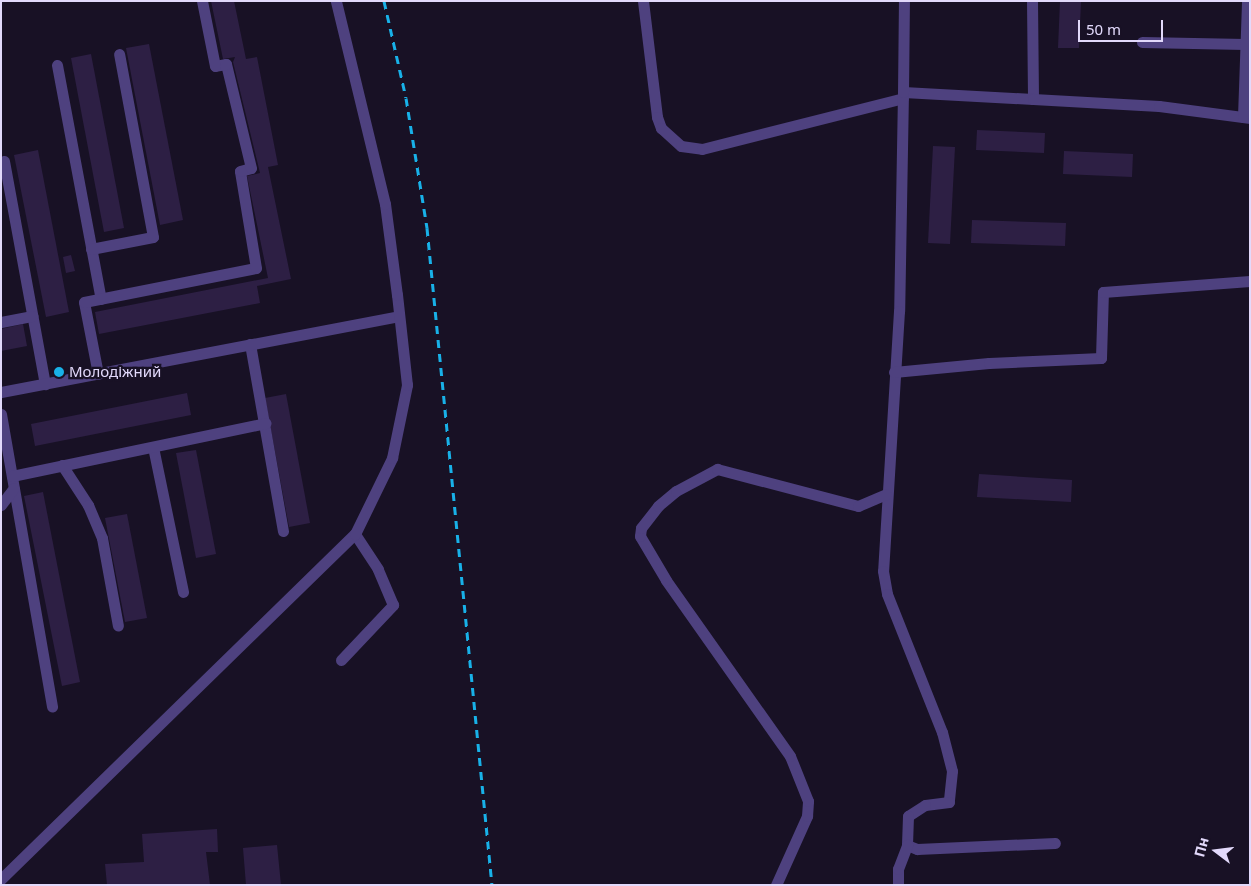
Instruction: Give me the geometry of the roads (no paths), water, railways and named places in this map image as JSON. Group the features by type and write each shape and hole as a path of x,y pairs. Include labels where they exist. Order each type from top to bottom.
{"street":[{"path":"98,374 84,302 256,268 240,172 251,168 226,64 215,66 202,1"},
{"path":"1,880 355,534 392,458 407,386 399,316 384,204 336,1"},
{"path":"643,1 657,116 661,128 681,146 702,149 903,95 1032,99 1159,106 1246,117 1247,1"},
{"path":"898,885 898,869 907,845 908,816 925,805 949,802 952,771 942,732 887,594 883,571 886,494 899,311 904,1"},
{"path":"1032,1 1032,99"},
{"path":"1142,42 1246,44"},
{"path":"91,249 153,237 119,54"},
{"path":"58,65 101,299"},
{"path":"4,162 45,384"},
{"path":"894,372 989,363 1101,358 1103,292 1250,281"},
{"path":"1,322 32,316"},
{"path":"1,392 399,316"},
{"path":"250,344 266,424 283,531"},
{"path":"1,414 52,707"},
{"path":"12,476 266,424"},
{"path":"153,447 183,592"},
{"path":"62,466 88,506 102,538 118,626"},
{"path":"776,885 807,816 808,801 790,756 666,580 640,536 641,528 658,506 676,490 717,469 858,506 886,494"},
{"path":"1,491 14,488"},
{"path":"1,505 14,488"},
{"path":"341,660 393,605 378,569 355,534"},
{"path":"907,845 917,849 1055,843"}],"railway":[{"path":"384,1 406,98 427,228 492,885"}],"place":[{"name":"Молодіжний","path":"59,372"}]}
